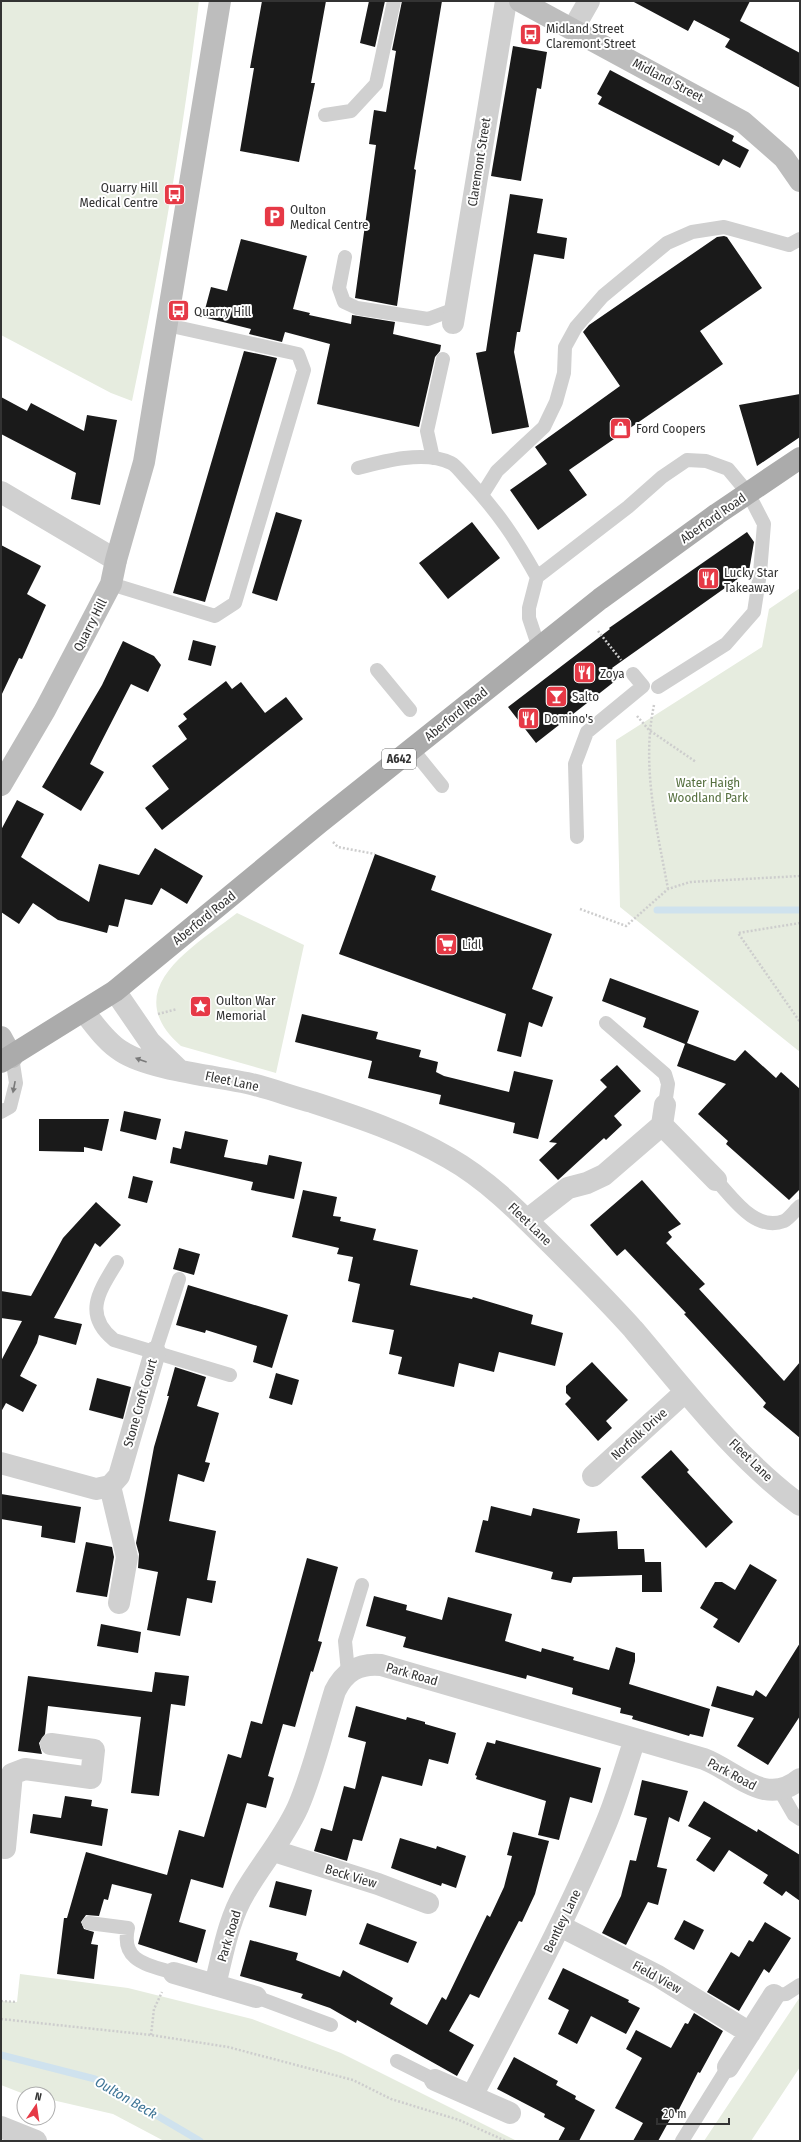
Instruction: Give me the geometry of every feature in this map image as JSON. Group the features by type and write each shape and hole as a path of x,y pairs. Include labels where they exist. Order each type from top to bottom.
{"main road":[{"name":"Aberford Road","path":"6,1060 115,991 319,823 583,612 748,493 800,458"}],"street":[{"name":"Quarry Hill","path":"1,784 45,710 111,584 116,560 144,462 220,1"},
{"name":"Midland Street","path":"518,1 573,29 743,122 784,158 800,180"},
{"name":"Claremont Street","path":"454,316 518,1"},
{"path":"573,29 589,1"},
{"path":"1,492 116,560"},
{"path":"115,991 150,1042 179,1069"},
{"name":"Fleet Lane","path":"84,1012 106,1038 121,1051 142,1061 272,1090 351,1114 399,1133 449,1158 486,1183 527,1220 632,1328 685,1392 751,1461 800,1505"},
{"path":"1,1037 6,1060"},
{"path":"527,1220 568,1188 587,1183 604,1175 663,1115 716,1180"},
{"name":"Stone Croft Court","path":"110,1486 119,1476 155,1352"},
{"name":"Norfolk Drive","path":"593,1476 685,1392"},
{"path":"1,1463 96,1489 110,1486 126,1556 119,1603"},
{"name":"Park Road","path":"215,1985 228,1930 236,1911 245,1893 274,1851 298,1807 308,1782 335,1691 340,1680 348,1672 358,1666 370,1664 381,1665 714,1763 749,1785 764,1790 779,1790 793,1785 800,1779"},
{"name":"Bentley Lane","path":"472,2096 560,1926 606,1824 635,1739"},
{"path":"1,1847 5,1848 12,1774 25,1769 91,1778 94,1750 51,1744"},
{"name":"Beck View","path":"274,1851 378,1884 428,1903"},
{"name":"Field View","path":"560,1926 658,1976 750,2033"},
{"path":"174,1973 256,1997"},
{"path":"728,2067 774,1995"},
{"path":"435,2080 510,2113"},
{"path":"1,2128 36,2141"}],"lane":[{"path":"325,115 352,111 376,84 394,1"},
{"path":"482,496 497,472 544,427 556,402 564,373 566,347 576,327 604,296 667,243 692,232 724,227 789,245 800,239"},
{"path":"345,257 339,288 344,302 357,308 428,319 454,316"},
{"path":"111,584 215,616 235,603 304,370 298,354 167,325"},
{"path":"434,458 427,431 443,359"},
{"path":"358,468 396,458 434,458 452,463 482,496 515,537 537,577"},
{"path":"539,648 529,618 529,608 537,577 628,507 662,477 687,460 706,461 728,469 748,493 764,524 760,573 754,612 726,644 658,687"},
{"path":"377,670 410,710"},
{"path":"577,837 575,764 582,742 587,732 643,686 633,674"},
{"path":"412,749 442,786"},
{"path":"606,1023 665,1074 668,1084 663,1115"},
{"path":"1,1112 10,1107 16,1083 6,1060"},
{"path":"716,1180 750,1215 761,1221 773,1222 785,1220 800,1206"},
{"name":"Stone Croft Court","path":"117,1262 99,1292 96,1303 96,1314 100,1324 106,1333 114,1340 155,1352"},
{"path":"179,1279 155,1352 230,1375"},
{"path":"348,1672 345,1641 362,1585"},
{"path":"779,1790 794,1815 800,1819"},
{"path":"88,1923 128,1928 127,1945 130,1953 136,1960 174,1973"},
{"path":"774,1995 786,1994 800,1985"},
{"path":"256,1997 331,2025"},
{"path":"397,2061 435,2080"},
{"path":"682,2141 728,2067"}],"path":[{"path":"583,612 633,674"},
{"path":"658,687 649,730 650,790 668,889"},
{"path":"625,700 649,730 696,762"},
{"path":"319,823 338,848 375,854"},
{"path":"580,909 626,926 668,889 690,882 800,876"},
{"path":"800,923 738,933 800,1022"},
{"path":"151,2035 154,2009 159,1996 174,1973"},
{"path":"1,2001 17,2002"},
{"path":"1,2019 151,2035 228,2047 353,2080 391,2099 459,2120 506,2141"}],"green space":[{"path":"1,1 199,1 186,101 170,201 132,401 111,393 1,335"},
{"name":"Water Haigh Woodland Park","path":"800,588 800,1052 620,907 616,740 762,647 769,609"},
{"path":"237,913 304,945 276,1073 181,1046 163,1025 156,1006 159,988 169,970 201,940"},
{"path":"20,1974 128,1988 252,2019 341,2053 517,2141 164,2141 113,2114 56,2101 56,2086 16,2086 16,2091 1,2085 1,2001 17,2002"},
{"path":"800,1997 800,2067 751,2141 704,2141"}],"building":[{"path":"262,1 326,1 311,83 315,83 299,162 240,151 254,68 250,68"},
{"path":"369,1 385,1 375,47 360,43"},
{"path":"402,1 442,1 414,169 416,170 397,306 355,298 376,145 369,144 374,110 386,112 396,51 392,50"},
{"path":"632,1 750,1 740,21 800,53 800,88 725,47 730,39 694,20 688,31"},
{"path":"513,46 547,52 541,89 537,88 521,181 491,176"},
{"path":"610,70 734,136 732,141 749,150 740,168 723,159 719,166 598,104 602,97 597,94"},
{"path":"510,194 543,199 537,233 567,238 564,259 534,254 520,332 517,332 514,352 529,427 492,434 476,353 486,351"},
{"path":"717,237 727,237 762,288 700,331 723,364 569,470 587,495 538,530 510,490 547,464 535,447 620,386 583,332 589,325"},
{"path":"241,239 307,256 293,309 310,313 309,315 351,324 352,315 395,322 393,334 441,345 440,351 435,357 419,427 317,404 330,344 285,332 282,342 249,334 251,329 203,317 211,287 227,291"},
{"path":"244,351 277,358 205,602 173,593"},
{"path":"800,394 800,437 757,466 739,405"},
{"path":"1,397 27,411 31,403 84,431 87,415 117,420 100,505 71,499 76,473 1,434"},
{"path":"276,512 302,520 277,601 252,593"},
{"path":"472,522 500,558 448,599 419,563"},
{"path":"747,532 754,542 749,571 612,668 619,678 536,743 508,707 610,629 609,628"},
{"path":"1,545 41,566 27,594 46,605 22,659 19,658 1,696"},
{"path":"193,640 216,646 211,666 188,660"},
{"path":"123,641 154,656 161,665 148,692 131,684 90,764 104,772 81,811 42,787 102,685"},
{"path":"226,681 232,689 241,682 265,713 286,697 303,719 162,830 145,808 169,789 152,766 187,739 178,726 187,719 183,714"},
{"path":"17,800 44,814 21,857 89,902 99,864 139,875 155,848 203,876 187,904 161,888 152,905 125,899 118,927 109,925 107,933 58,920 33,903 19,924 1,912 1,830"},
{"name":"Lidl","path":"375,854 436,876 431,890 552,934 532,989 553,997 542,1027 529,1022 521,1057 497,1051 506,1014 339,954"},
{"path":"610,978 699,1011 687,1043 735,1061 745,1050 776,1078 781,1072 800,1089 800,1189 789,1200 726,1144 728,1141 698,1114 726,1084 677,1066 685,1044 643,1027 646,1018 602,1001"},
{"path":"302,1014 378,1032 376,1039 421,1050 419,1057 438,1062 436,1072 444,1076 509,1092 514,1071 553,1080 538,1139 513,1133 515,1123 439,1104 441,1095 368,1078 372,1061 295,1042"},
{"path":"617,1065 641,1091 614,1116 622,1125 606,1140 604,1138 558,1180 539,1160 557,1143 549,1142 607,1087 600,1080"},
{"path":"124,1111 161,1119 156,1140 120,1131"},
{"path":"39,1119 109,1119 102,1151 84,1147 84,1152 39,1151"},
{"path":"185,1131 228,1140 224,1157 267,1165 269,1155 302,1162 294,1199 251,1190 253,1182 170,1163 173,1147 181,1149"},
{"path":"133,1176 153,1181 147,1203 128,1198"},
{"path":"642,1180 681,1224 668,1232 672,1237 666,1243 705,1284 699,1289 784,1381 800,1362 800,1438 763,1407 766,1403 684,1314 686,1313 625,1249 617,1256 590,1225"},
{"path":"303,1190 337,1197 333,1216 341,1217 340,1221 376,1229 373,1240 418,1250 410,1285 472,1299 473,1297 533,1315 531,1324 563,1333 555,1366 499,1352 494,1372 459,1363 454,1387 398,1374 402,1357 389,1354 394,1330 352,1322 360,1284 348,1281 353,1257 337,1254 339,1248 292,1237"},
{"path":"96,1202 121,1225 100,1247 95,1243 54,1318 82,1324 76,1345 39,1335 37,1343 20,1376 37,1385 23,1412 6,1403 1,1412 1,1361 22,1321 1,1318 1,1291 31,1296 63,1238"},
{"path":"179,1248 200,1254 194,1275 173,1269"},
{"path":"188,1285 288,1315 272,1368 253,1362 257,1346 206,1330 205,1333 176,1325"},
{"path":"592,1362 628,1400 606,1421 612,1428 598,1441 565,1404 571,1398 566,1393 566,1386"},
{"path":"175,1367 206,1377 197,1406 219,1413 205,1462 210,1463 204,1482 178,1474 169,1521 216,1531 207,1580 216,1581 212,1603 187,1598 180,1636 147,1630 158,1572 138,1568 139,1554 136,1543 154,1447 169,1396 167,1396"},
{"path":"276,1373 299,1380 292,1405 269,1398"},
{"path":"97,1378 131,1387 123,1419 89,1410"},
{"path":"671,1450 689,1470 687,1472 733,1522 706,1548 641,1477"},
{"path":"1,1494 81,1507 75,1543 41,1537 42,1526 1,1519"},
{"path":"491,1506 531,1516 533,1508 580,1519 577,1533 617,1531 618,1549 644,1549 645,1562 661,1562 662,1592 642,1592 642,1575 573,1577 571,1583 551,1579 553,1572 475,1552 483,1520 488,1521"},
{"path":"86,1542 112,1547 114,1557 107,1597 76,1592"},
{"path":"307,1558 338,1567 318,1641 322,1642 313,1672 311,1671 295,1727 283,1724 268,1776 274,1778 266,1808 247,1803 223,1888 191,1879 179,1922 206,1930 197,1963 138,1944 152,1894 112,1884 108,1900 104,1899 99,1916 86,1915 81,1922 84,1929 94,1932 91,1944 98,1945 94,1979 57,1974 64,1918 67,1918 86,1852 167,1875 179,1830 204,1837 228,1754 241,1758 251,1721 262,1724"},
{"path":"750,1564 777,1580 739,1643 713,1627 718,1619 700,1608 715,1582 722,1582 735,1590"},
{"path":"374,1596 407,1605 406,1610 442,1620 448,1597 512,1614 505,1641 541,1652 542,1648 574,1657 573,1660 609,1670 616,1647 635,1653 635,1661 629,1684 710,1709 703,1737 690,1734 689,1736 632,1719 633,1716 620,1713 621,1708 572,1694 573,1688 527,1675 526,1679 403,1647 406,1637 366,1626"},
{"path":"101,1624 141,1632 138,1653 97,1646"},
{"path":"800,1643 800,1716 768,1765 737,1746 754,1718 711,1706 717,1686 753,1696 756,1690 766,1697"},
{"path":"155,1672 189,1676 185,1706 171,1704 159,1796 131,1793 141,1717 48,1706 45,1734 39,1743 42,1754 18,1751 28,1676 152,1692"},
{"path":"356,1706 406,1720 407,1717 456,1733 448,1764 429,1759 422,1786 382,1776 362,1841 353,1839 347,1861 314,1851 321,1828 332,1831 344,1786 355,1789 366,1742 348,1737"},
{"path":"496,1740 601,1768 592,1803 570,1797 559,1840 538,1835 546,1801 476,1779 477,1776 475,1775 487,1742 495,1744"},
{"path":"642,1780 688,1791 679,1822 669,1817 657,1867 667,1869 658,1905 648,1902 626,1945 602,1933 621,1896 630,1860 636,1861 647,1818 634,1815"},
{"path":"65,1796 92,1800 91,1806 108,1809 102,1846 30,1833 33,1814 61,1818"},
{"path":"704,1801 757,1832 758,1829 800,1855 800,1901 786,1891 782,1896 763,1883 768,1875 729,1850 714,1872 696,1860 711,1838 688,1826"},
{"path":"513,1832 549,1841 535,1894 522,1922 519,1921 479,1998 470,1994 449,2031 474,2045 457,2076 357,2020 356,2023 330,2008 301,1998 303,1994 240,1976 250,1940 298,1953 296,1960 340,1977 343,1970 393,1998 390,2004 427,2025 442,1997 446,2000 487,1915 490,1917 504,1887 512,1856 507,1855"},
{"path":"400,1838 436,1849 437,1846 466,1856 456,1888 442,1883 441,1886 391,1868"},
{"path":"276,1881 312,1890 306,1916 269,1907"},
{"path":"684,1920 704,1930 694,1950 674,1939"},
{"path":"765,1922 791,1938 769,1973 764,1969 739,2011 707,1992 731,1952 739,1957 749,1940 753,1942"},
{"path":"367,1923 417,1942 408,1963 359,1944"},
{"path":"563,1968 629,2000 628,2002 640,2008 626,2034 591,2016 577,2044 558,2034 569,2010 548,1999"},
{"path":"694,2013 723,2031 700,2073 698,2072 677,2113 674,2112 658,2141 633,2141 643,2123 615,2108 642,2058 626,2049 636,2030 671,2048 685,2023 688,2024"},
{"path":"514,2057 558,2081 556,2085 576,2096 575,2099 595,2110 579,2141 558,2141 565,2128 544,2117 545,2114 497,2089"}],"waterway":[{"path":"657,910 800,910"},
{"name":"Oulton Beck","path":"1,2055 95,2079 200,2141"}],"place":[{"name":"Midland Street Claremont Street","path":"531,35"},
{"name":"Quarry Hill Medical Centre","path":"174,194"},
{"name":"Oulton Medical Centre","path":"274,216"},
{"name":"Quarry Hill","path":"179,311"},
{"name":"Ford Coopers","path":"620,428"},
{"name":"Lucky Star Takeaway","path":"708,579"},
{"name":"Zoya","path":"585,673"},
{"name":"Salto","path":"556,696"},
{"name":"Domino's","path":"529,718"},
{"name":"Lidl","path":"446,944"},
{"name":"Oulton War Memorial","path":"200,1007"}]}
